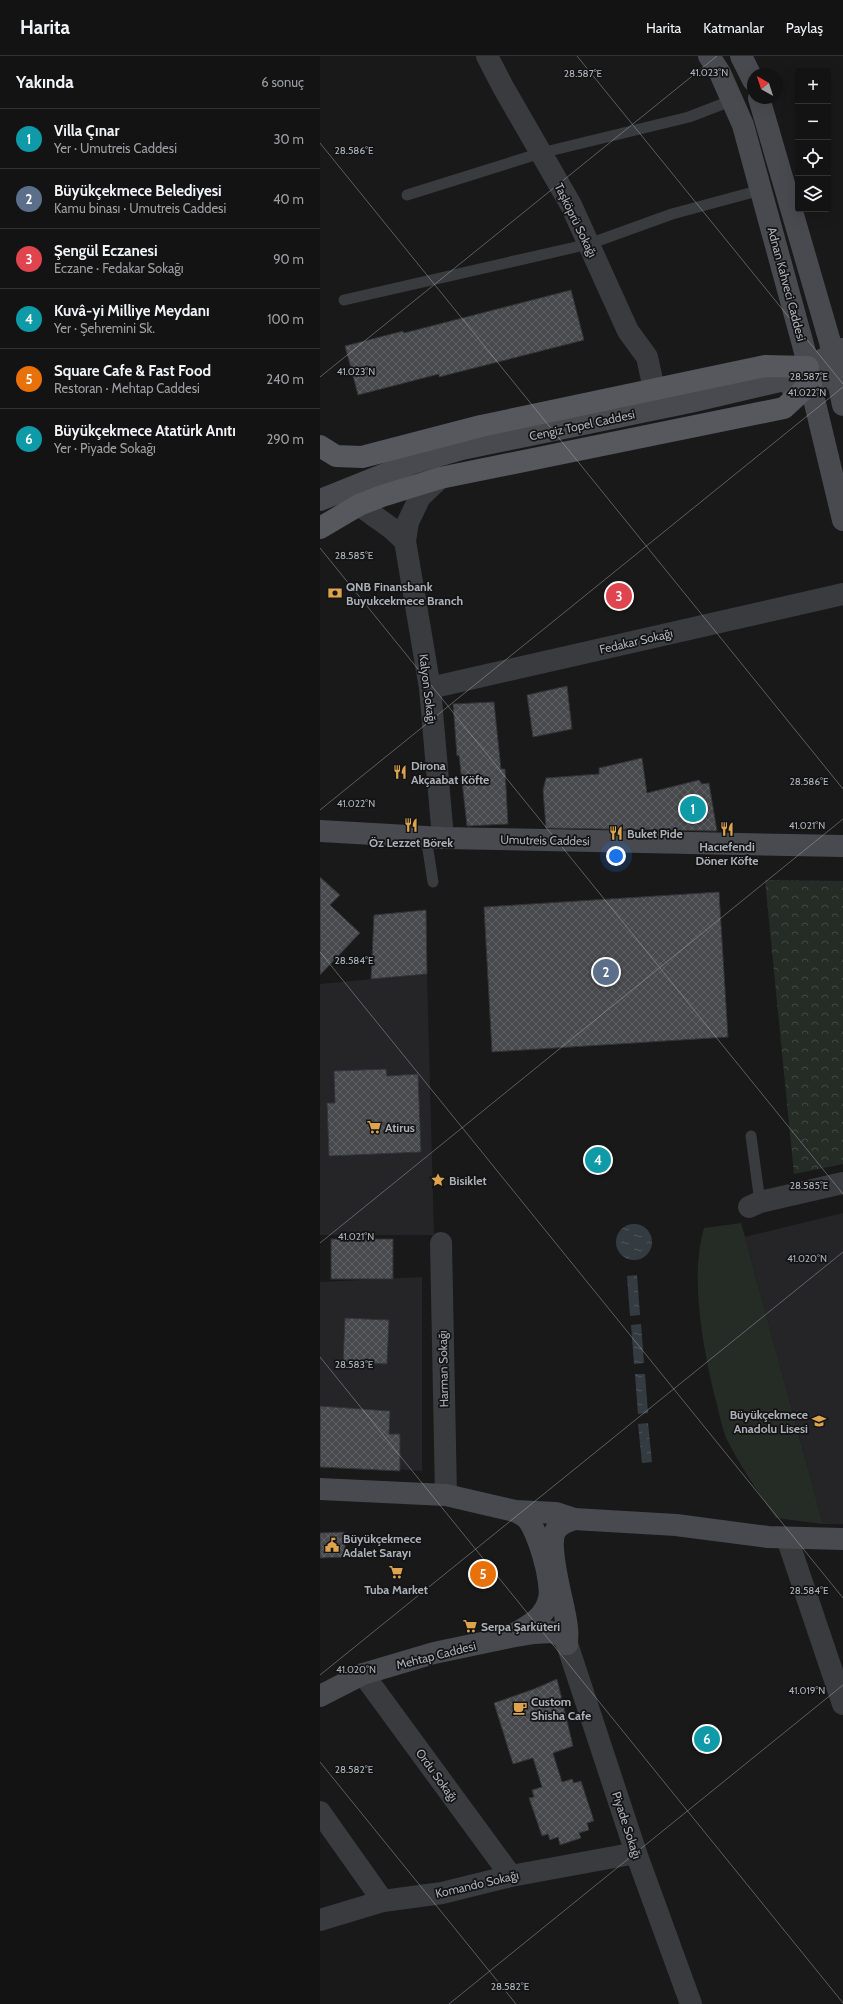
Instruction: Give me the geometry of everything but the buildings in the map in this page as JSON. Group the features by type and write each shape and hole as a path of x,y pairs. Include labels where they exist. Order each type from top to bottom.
{"main road":[{"name":"Adnan Kahveci Caddesi","path":"709,56 720,73 743,125 810,375 843,520"},
{"path":"741,56 747,68"},
{"name":"Adnan Kahveci Caddesi","path":"761,104 839,363 843,405"},
{"name":"Cengiz Topel Caddesi","path":"320,512 341,500 436,465 784,391 810,375 839,363"},
{"path":"320,446 336,456 362,457 481,426 765,366 810,375 784,408 779,410 440,478 382,496 359,505 320,528"},
{"name":"Cengiz Topel Caddesi","path":"320,500 410,464 462,449 698,401 810,375"},
{"name":"Umutreis Caddesi","path":"320,832 434,837 843,846"},
{"path":"320,1489 446,1495 515,1511 556,1513 574,1519 676,1525 787,1538 843,1540"},
{"name":"Mehtap Caddesi","path":"510,1637 534,1623 543,1613 549,1598 550,1588 542,1549 535,1532 526,1518 515,1511"},
{"path":"567,1644 567,1627 560,1597 554,1540 556,1530 565,1523 574,1519"},
{"name":"Mehtap Caddesi","path":"320,1696 362,1674 434,1653 510,1637 552,1632 562,1636 567,1644"}],"street":[{"name":"Taşköprü Sokağı","path":"487,56 503,87 571,205 628,331 647,357 654,389"},
{"path":"748,56 751,68"},
{"name":"Kalyon Sokağı","path":"434,837 430,688 405,541 408,522 420,497 440,478"},
{"path":"359,505 391,528 405,541"},
{"name":"Fedakar Sokağı","path":"430,688 843,594"},
{"path":"754,1204 843,1183"},
{"name":"Harman Sokağı","path":"441,1243 446,1495"},
{"path":"787,1538 843,1704"},
{"name":"Piyade Sokağı","path":"567,1644 636,1853 691,2004"},
{"name":"Ordu Sokağı","path":"362,1674 511,1876"},
{"path":"320,1812 383,1901"},
{"name":"Komando Sokağı","path":"320,1920 383,1901 442,1893 511,1876 636,1853"}],"lane":[{"path":"407,195 541,153 689,118 733,100"},
{"path":"344,300 589,244 672,214 761,190"},
{"path":"433,882 434,837"},
{"path":"751,1136 754,1204"}],"shaded area":[{"path":"427,974 434,1235 320,1235 320,984"},
{"path":"843,1213 843,1524 823,1524 745,1237"},
{"path":"422,1277 422,1471 320,1463 320,1282"}],"green space":[{"path":"765,880 843,881 843,1164 794,1174"},
{"path":"741,1223 823,1524 776,1518 737,1459 726,1438 722,1426 707,1363 700,1316 698,1270 700,1248 704,1228"}],"water":[{"path":"634,1224 644,1227 649,1232 652,1242 649,1252 644,1257 634,1260 624,1257 619,1252 616,1242 619,1232 624,1227"},
{"path":"637,1275 640,1315 630,1316 627,1276"},
{"path":"641,1324 644,1363 634,1364 631,1325"},
{"path":"635,1374 645,1374 648,1413 638,1414"},
{"path":"648,1423 652,1462 642,1463 638,1424"}],"place":[{"name":"QNB Finansbank Buyukcekmece Branch","path":"335,593"},
{"name":"Şengül Eczanesi","path":"619,596"},
{"name":"Dirona Akçaabat Köfte","path":"400,772"},
{"name":"Villa Çınar","path":"693,809"},
{"name":"Öz Lezzet Börek","path":"411,825"},
{"name":"Hacıefendi Döner Köfte","path":"727,829"},
{"name":"Buket Pide","path":"616,833"},
{"name":"Büyükçekmece Belediyesi","path":"606,972"},
{"name":"Atirus","path":"374,1127"},
{"name":"Kuvâ-yi Milliye Meydanı","path":"598,1160"},
{"name":"Bisiklet","path":"438,1180"},
{"name":"Büyükçekmece Anadolu Lisesi","path":"819,1421"},
{"name":"Büyükçekmece Adalet Sarayı","path":"332,1545"},
{"name":"Tuba Market","path":"396,1572"},
{"name":"Square Cafe & Fast Food","path":"483,1574"},
{"name":"Serpa Şarküteri","path":"470,1626"},
{"name":"Custom Shisha Cafe","path":"520,1708"},
{"name":"Büyükçekmece Atatürk Anıtı","path":"707,1739"}]}
